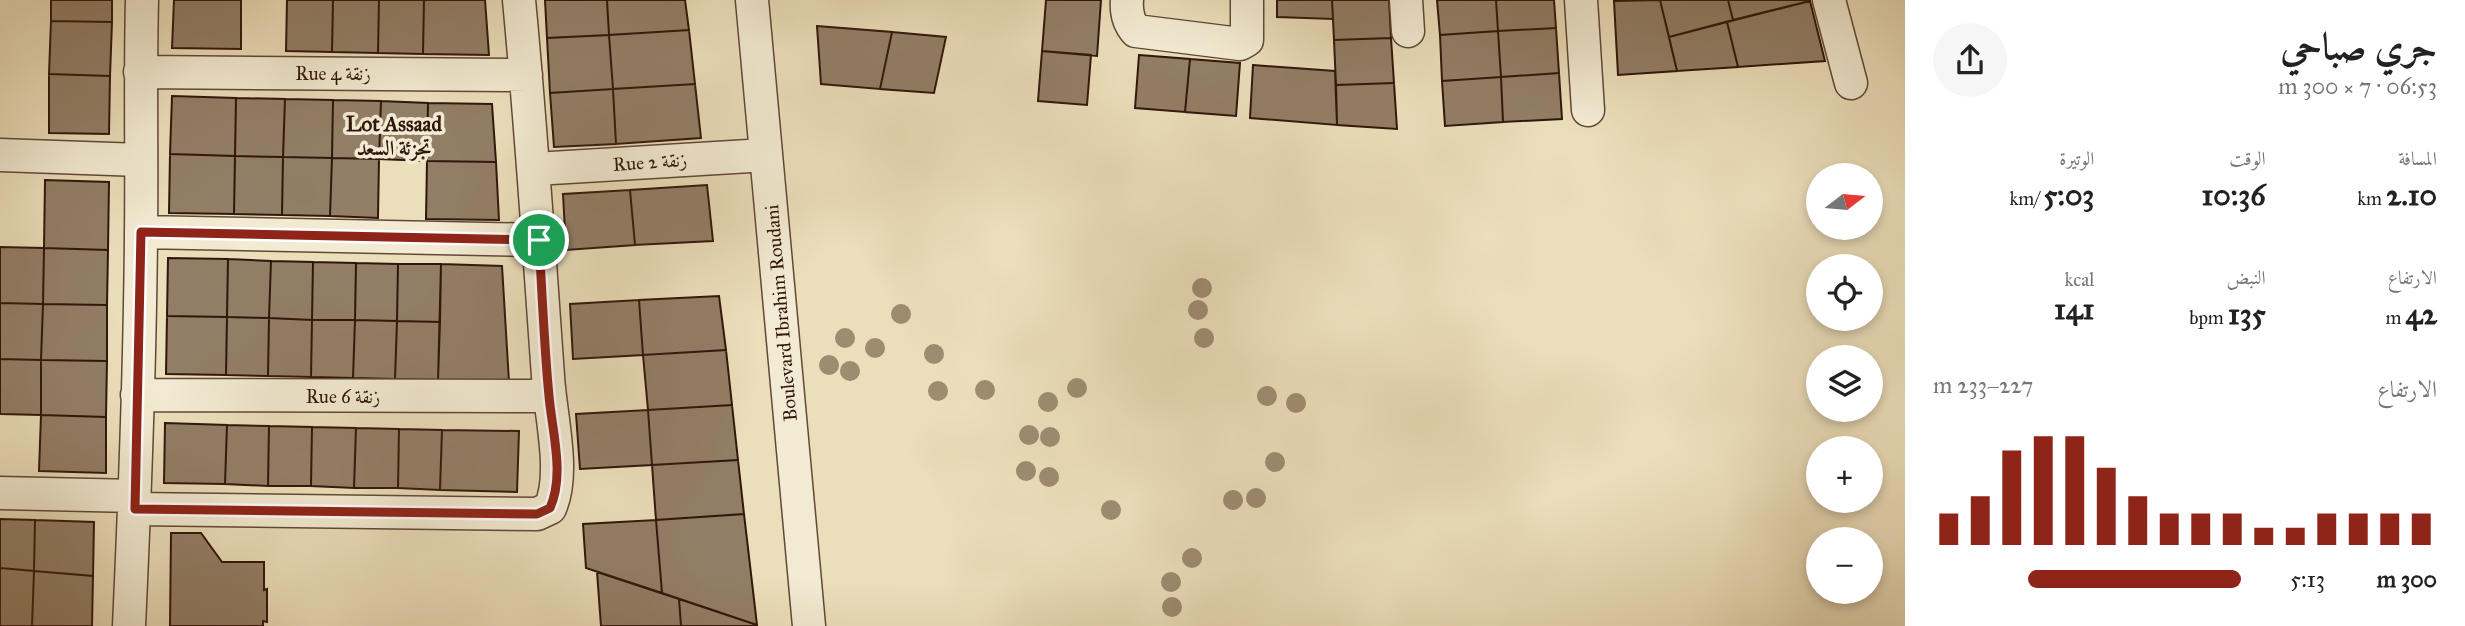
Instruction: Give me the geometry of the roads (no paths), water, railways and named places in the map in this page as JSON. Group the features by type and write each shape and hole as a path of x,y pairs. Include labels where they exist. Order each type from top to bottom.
{"street":[{"path":"129,626 135,503 141,232 142,0"},
{"path":"0,493 135,503 537,514 550,508 554,499 556,453 549,396 535,169 519,0"},
{"name":"Boulevard Ibrahim Roudani","path":"752,0 809,626"},
{"path":"1127,0 1128,17 1136,31 1240,44 1247,40 1247,0"},
{"path":"1581,0 1588,110"},
{"path":"1829,0 1852,83"},
{"name":"Rue 4 زنقة","path":"140,72 526,75"},
{"path":"0,155 140,160"},
{"name":"Rue 2 زنقة","path":"535,169 766,155"},
{"path":"141,232 539,240"},
{"name":"Rue 6 زنقة","path":"137,396 549,396"}],"district":[{"name":"Lot Assaad تجزئة السعد","path":"394,136"}]}
